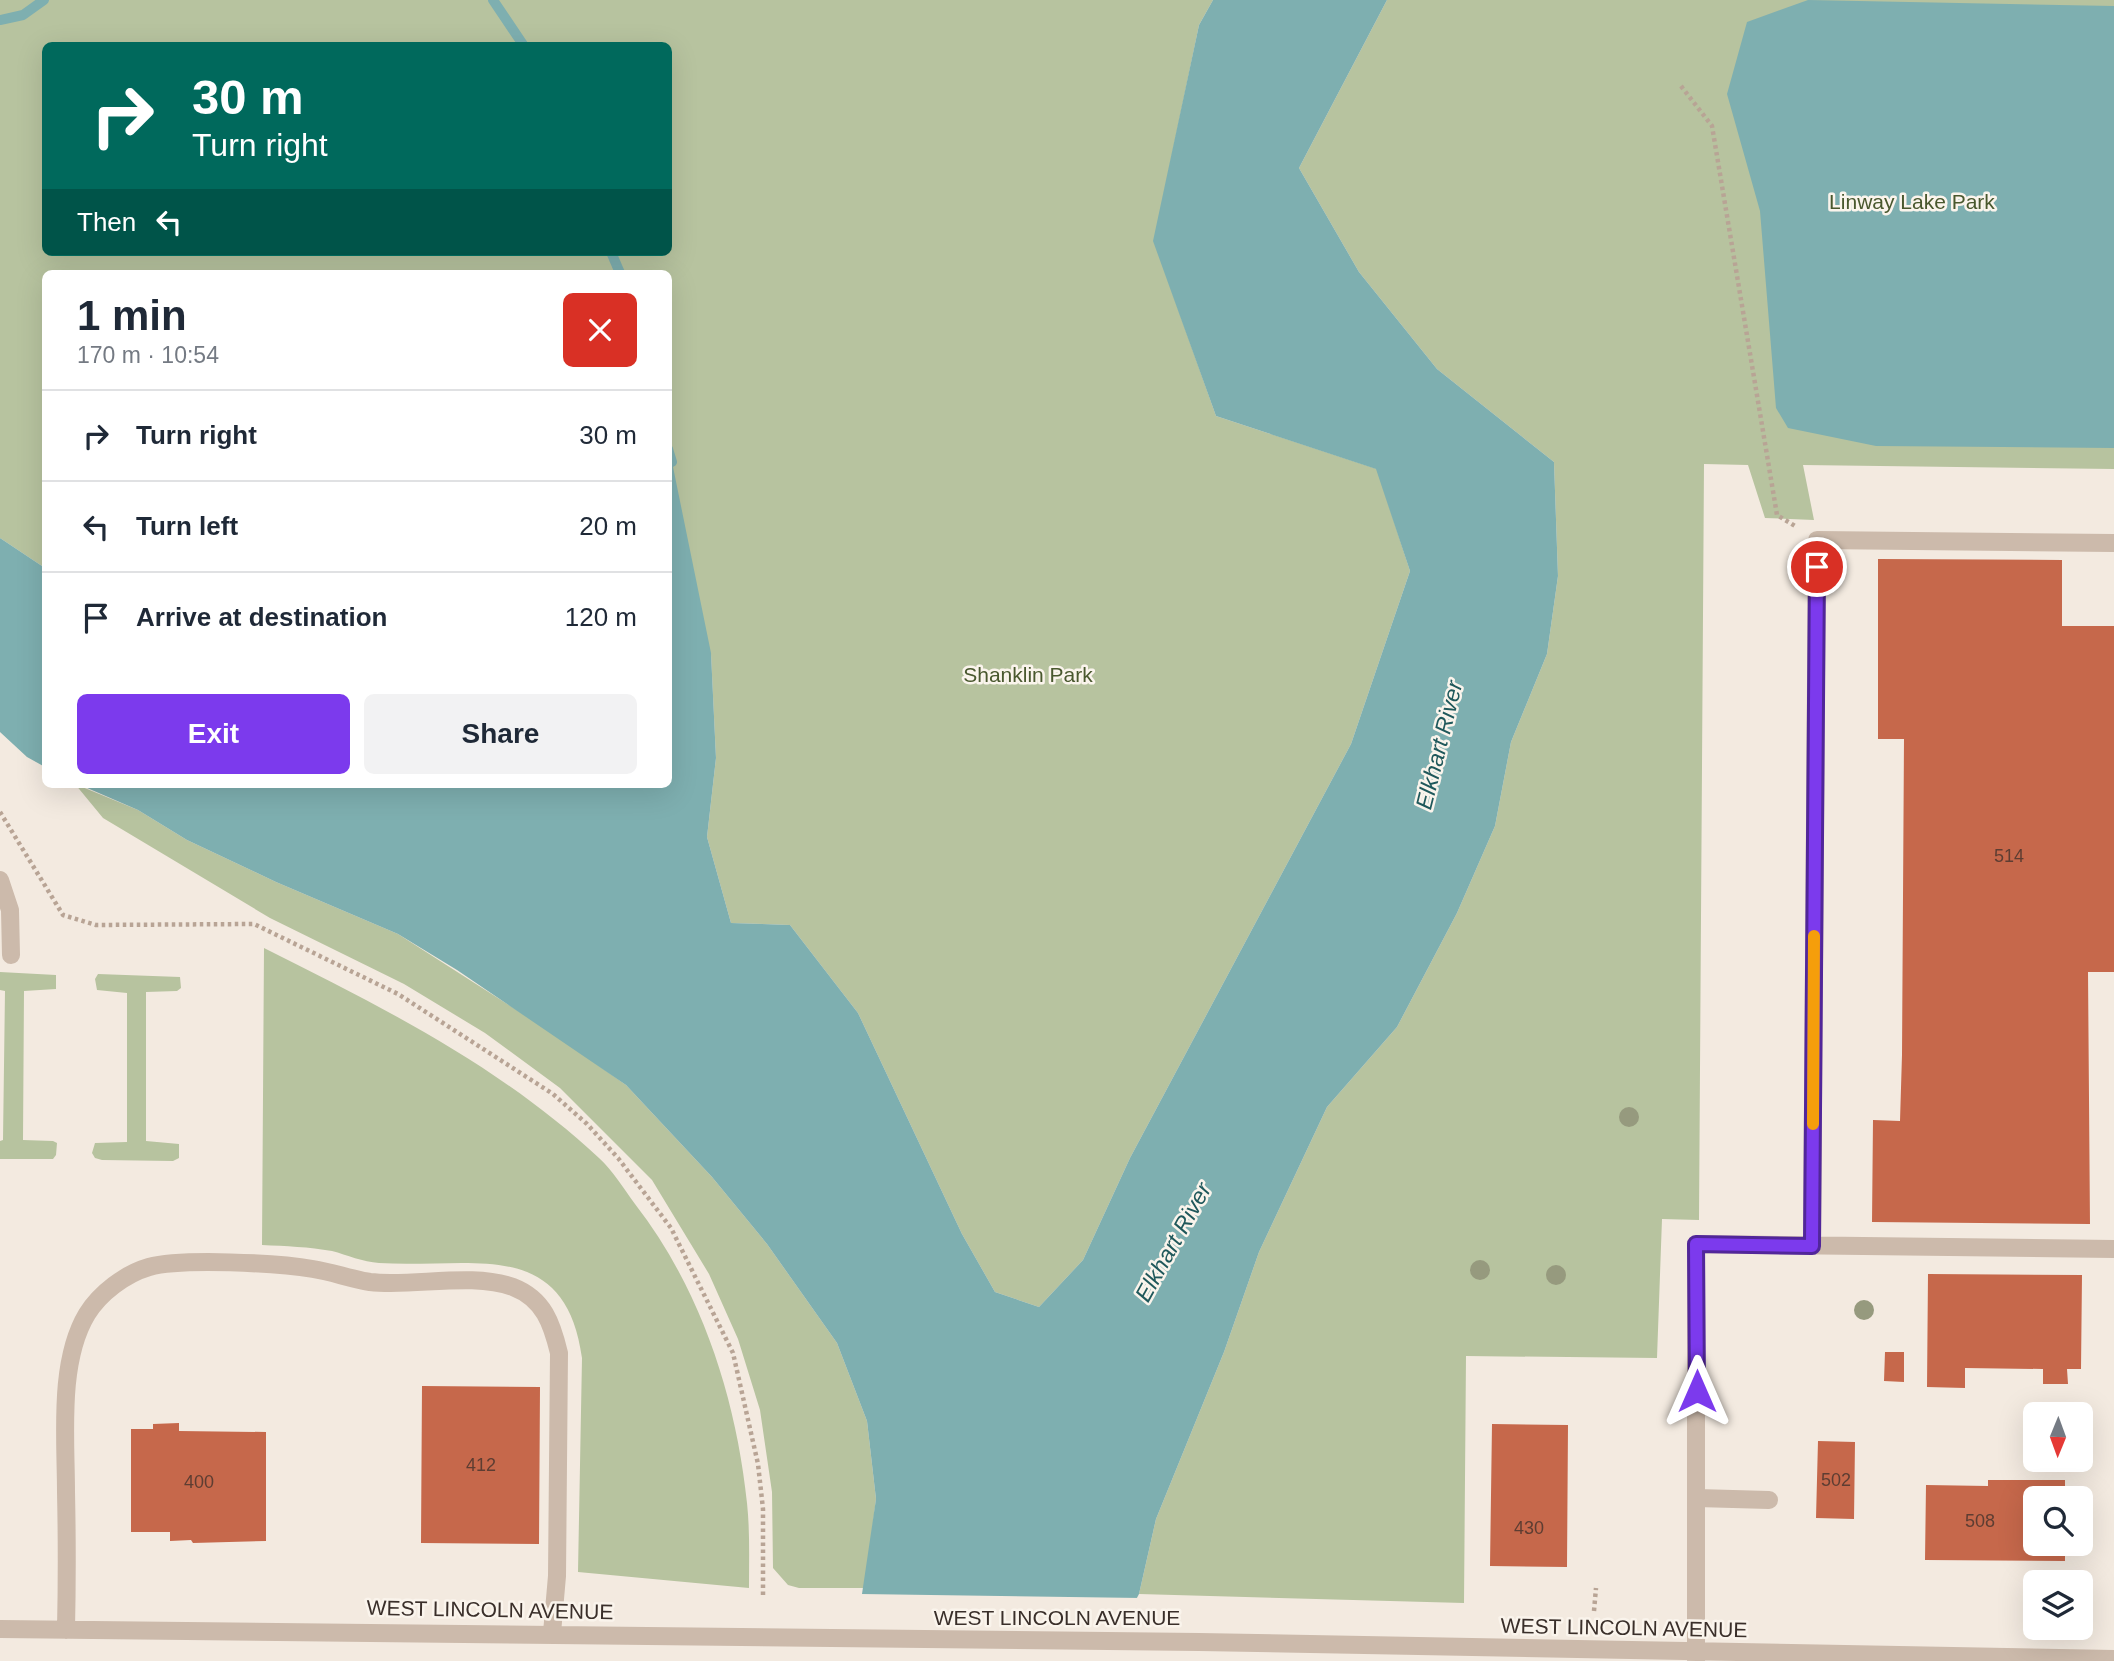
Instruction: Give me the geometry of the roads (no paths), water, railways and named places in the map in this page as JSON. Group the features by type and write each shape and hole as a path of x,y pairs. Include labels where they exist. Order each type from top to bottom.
{"street":[{"path":"1812,1246 1817,540 2114,543"},
{"path":"0,880 10,910 11,954"},
{"path":"1696,1656 1696,1244 2114,1249"},
{"path":"66,1630 68,1387 77,1338 86,1316 99,1298 129,1276 149,1267 170,1264 251,1264 314,1269 371,1282 484,1282 513,1287 538,1302 552,1323 559,1353 557,1576 552,1633"},
{"path":"1697,1498 1769,1500"},
{"name":"WEST LINCOLN AVENUE","path":"0,1629 1199,1642 1696,1656 2114,1659"}],"water":[{"name":"Elkhart River","path":"1213,0 1387,0 1299,168 1359,272 1437,369 1554,462 1558,576 1547,654 1511,742 1495,826 1457,913 1397,1027 1327,1107 1259,1252 1224,1352 1156,1519 1139,1594 1105,1658 853,1655 876,1499 867,1421 837,1343 767,1244 712,1177 626,1085 457,970 398,934 276,882 187,840 138,810 87,788 672,788 672,462 711,653 716,758 707,837 731,923 790,925 858,1013 962,1234 995,1292 1039,1307 1083,1260 1130,1158 1351,744 1410,571 1376,469 1216,416 1153,241 1199,25"},
{"name":"Linway Lake Park","path":"1808,0 2114,6 2114,448 1876,446 1788,428 1776,408 1760,211 1727,94 1747,22"},
{"path":"0,538 42,566 42,765 27,757 0,732"}],"waterway":[{"path":"0,20 23,15 44,0"},
{"path":"493,0 521,42"},
{"path":"613,256 619,270"}],"park label":[{"name":"Shanklin Park","path":"1028,675"}]}
